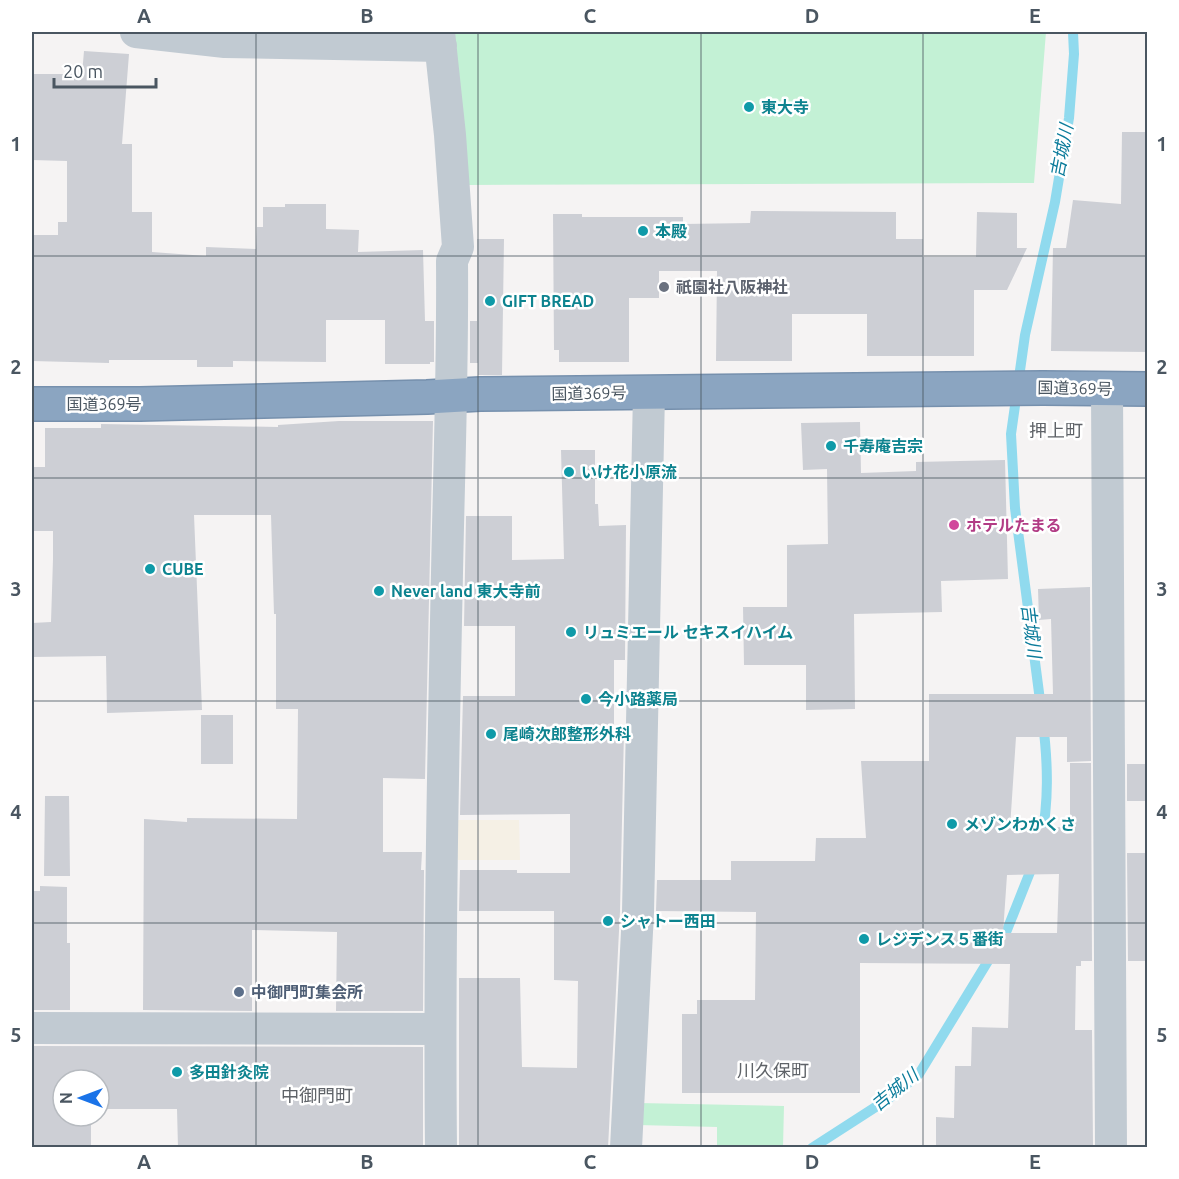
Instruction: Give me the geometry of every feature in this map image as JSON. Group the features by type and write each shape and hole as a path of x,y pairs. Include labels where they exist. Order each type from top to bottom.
{"highway":[{"name":"国道369号","path":"32,404 140,404 452,396 991,388 1148,388"}],"street":[{"path":"136,32 225,42 440,39 458,247 452,261 452,396 443,775 441,1148"},
{"path":"1107,389 1111,1148"},
{"path":"627,1148 638,912 649,393"},
{"path":"32,1028 440,1029"}],"green space":[{"name":"東大寺","path":"449,32 1046,32 1034,183 467,185"},
{"path":"638,1103 784,1106 783,1147 717,1147 717,1127 638,1125"}],"sand":[{"path":"454,820 519,820 520,860 454,860"}],"building":[{"path":"84,51 129,54 122,144 132,144 132,212 152,212 152,252 206,256 206,247 256,249 257,227 263,227 263,207 285,207 285,204 326,204 326,229 359,230 358,252 423,250 425,321 434,321 434,362 430,364 385,364 385,320 326,320 326,362 233,361 233,367 197,367 197,360 109,360 109,363 32,361 32,235 58,235 58,222 67,222 67,161 32,160 32,74 82,74"},
{"path":"1122,132 1148,132 1148,352 1051,351 1053,248 1066,248 1073,200 1121,204"},
{"path":"751,211 896,212 896,239 923,239 923,257 976,257 977,212 1017,213 1017,248 1027,248 1007,290 974,290 974,356 867,356 867,314 792,314 792,361 716,361 717,271 659,271 659,298 629,298 629,362 559,362 559,350 554,350 553,214 582,214 582,217 683,217 683,224 750,223"},
{"name":"GIFT BREAD","path":"477,239 504,239 502,375 478,375 478,363 470,363 470,321 477,321"},
{"path":"339,421 433,421 425,779 383,778 383,852 422,852 421,870 424,870 423,1011 336,1011 337,932 252,930 252,1011 143,1010 144,819 187,822 187,818 297,819 298,709 276,709 276,614 274,614 271,515 194,515 202,710 107,713 106,656 32,657 32,623 51,622 53,531 32,531 32,467 45,467 45,428 101,428 101,424 278,427 278,425"},
{"path":"860,422 861,473 916,471 916,462 1005,460 1008,579 941,581 942,612 854,614 855,709 806,710 806,665 744,665 743,607 787,607 787,545 828,544 827,469 803,470 801,423"},
{"path":"561,450 595,450 595,504 598,504 599,526 626,525 625,660 614,660 614,731 624,731 620,911 608,1148 459,1148 459,978 520,978 522,1067 577,1068 578,981 554,980 554,911 459,911 460,870 570,873 570,814 460,815 463,696 515,696 515,626 464,626 466,516 512,516 512,560 564,559"},
{"path":"1090,587 1091,761 1067,762 1067,737 1016,737 1010,828 1070,827 1070,763 1091,763 1092,961 1081,961 1081,966 1076,966 1075,1030 1092,1030 1093,1147 936,1145 936,1117 954,1118 955,1066 971,1066 972,1027 1008,1028 1010,964 860,963 860,1093 682,1093 682,1014 697,1014 697,1000 755,1000 756,912 656,911 657,880 731,880 731,861 815,861 816,838 866,838 861,761 929,761 929,694 1053,694 1051,619 1039,620 1038,589","holes":["1059,874 1057,933 1003,933 1007,875"]},
{"path":"201,715 233,715 233,764 201,764"},
{"path":"1127,764 1148,764 1148,801 1127,801"},
{"path":"45,796 69,796 70,876 44,876"},
{"path":"1127,853 1148,853 1148,961 1128,961"},
{"path":"40,886 67,887 70,1010 32,1010 32,891 40,891"},
{"path":"32,1046 423,1047 423,1148 178,1148 177,1109 111,1109 111,1068 51,1068 51,1128 91,1128 91,1148 32,1148"}],"waterway":[{"name":"吉城川","path":"1041,708 1015,508 1011,434 1025,335 1055,202 1069,118 1074,54 1073,32"},
{"name":"吉城川","path":"1041,842 1047,783 1043,723"},
{"name":"吉城川","path":"812,1148 888,1099 919,1074 1007,930 1034,862"}],"place":[{"name":"東大寺","path":"749,107"},
{"name":"本殿","path":"643,231"},
{"name":"祇園社八阪神社","path":"664,287"},
{"name":"GIFT BREAD","path":"490,301"},
{"name":"千寿庵吉宗","path":"831,446"},
{"name":"いけ花小原流","path":"569,472"},
{"name":"ホテルたまる","path":"954,525"},
{"name":"CUBE","path":"150,569"},
{"name":"Never land 東大寺前","path":"379,591"},
{"name":"リュミエール セキスイハイム","path":"571,632"},
{"name":"今小路薬局","path":"586,699"},
{"name":"尾崎次郎整形外科","path":"491,734"},
{"name":"メゾンわかくさ","path":"952,824"},
{"name":"シャトー西田","path":"608,921"},
{"name":"レジデンス５番街","path":"864,939"},
{"name":"中御門町集会所","path":"239,992"},
{"name":"多田針灸院","path":"177,1072"}],"district":[{"name":"押上町","path":"1056,431"},
{"name":"川久保町","path":"773,1071"},
{"name":"中御門町","path":"317,1096"}]}
